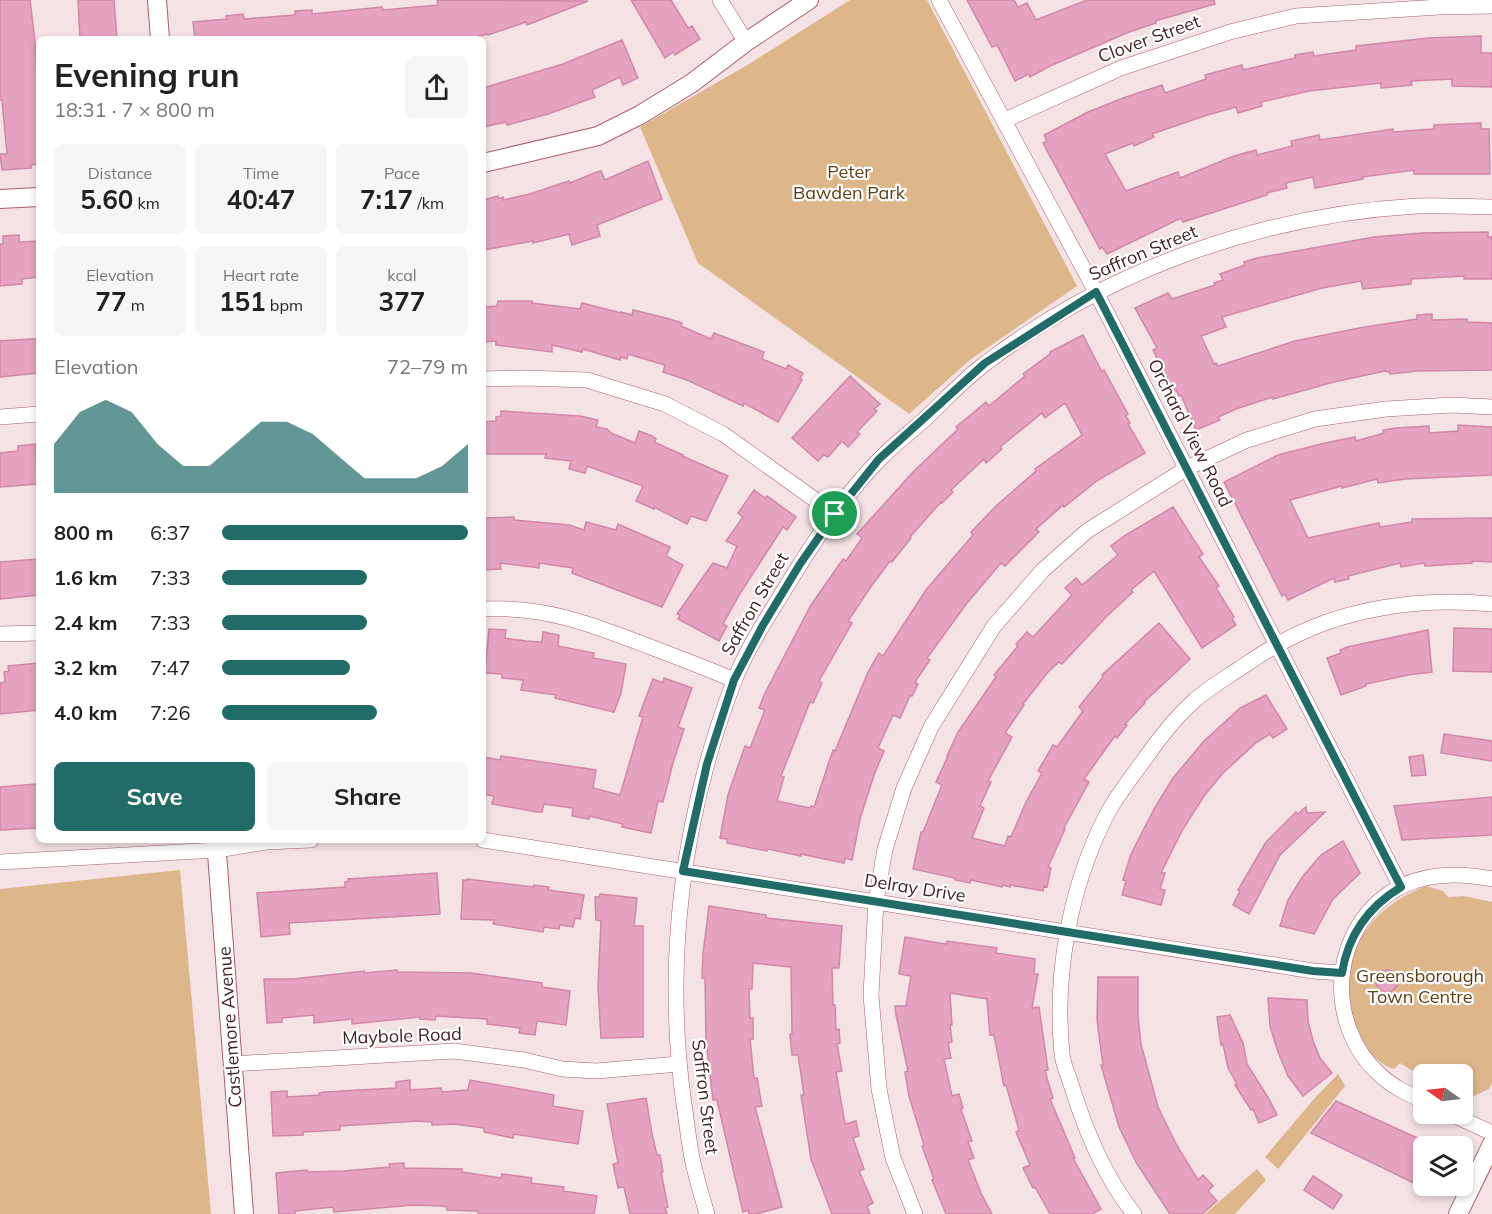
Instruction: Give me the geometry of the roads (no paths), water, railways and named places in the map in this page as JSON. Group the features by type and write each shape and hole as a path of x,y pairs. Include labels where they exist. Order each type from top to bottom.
{"street":[{"path":"157,0 160,36"},
{"path":"720,0 746,42"},
{"path":"486,162 598,136 640,115 692,83 746,42 809,0"},
{"name":"Orchard View Road","path":"939,0 1096,292 1401,887"},
{"name":"Clover Street","path":"1005,120 1121,68 1230,32 1296,16 1492,6"},
{"path":"0,200 36,197"},
{"name":"Saffron Street","path":"707,1214 692,1160 679,1064 675,966 683,871 707,764 734,680 800,564 835,514 879,459 985,363 1096,292 1170,260 1225,240 1308,220 1366,210 1421,206 1492,207"},
{"path":"486,379 587,380 665,404 723,434 835,514"},
{"path":"915,1214 893,1158 879,1089 871,995 876,901 885,849 904,788 931,728 994,626 1042,570 1087,531 1187,468 1247,440 1315,419 1386,409 1452,405 1492,407"},
{"path":"0,417 36,414"},
{"path":"1134,1214 1125,1203 1097,1153 1081,1117 1062,1056 1060,988 1067,933 1085,863 1107,814 1165,731 1194,700 1277,644 1316,627 1360,613 1409,603 1492,604"},
{"path":"486,609 505,608 554,613 594,625 734,680"},
{"path":"0,634 36,633"},
{"name":"Delray Drive","path":"486,840 1067,933 1313,971 1342,973"},
{"path":"0,862 249,843"},
{"name":"Castlemore Avenue","path":"216,845 244,1214"},
{"path":"1413,1096 1392,1085 1373,1068 1357,1048 1343,1010 1340,991 1350,944 1359,925 1381,900 1401,887 1417,880 1446,874 1492,879"},
{"name":"Maybole Road","path":"232,1064 454,1051 524,1059 562,1069 596,1071 679,1064"},
{"path":"1473,1124 1492,1133"},
{"path":"1458,1214 1492,1144"}],"park label":[{"name":"Peter Bawden Park","path":"849,182"},
{"name":"Greensborough Town Centre","path":"1420,986"}]}
